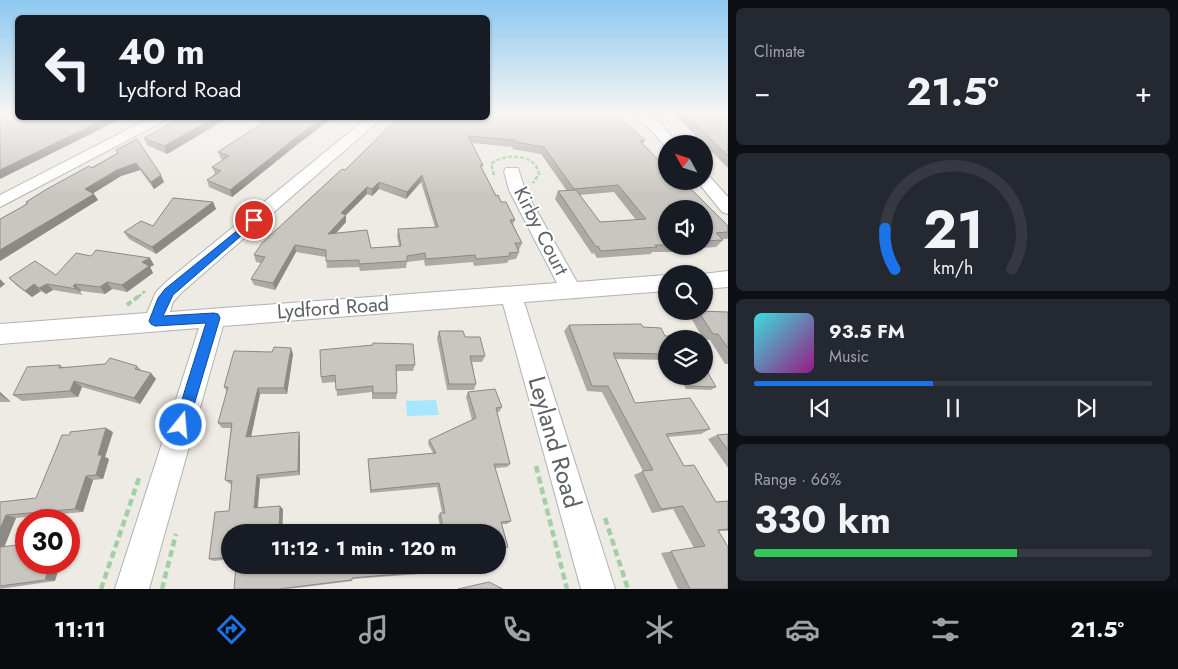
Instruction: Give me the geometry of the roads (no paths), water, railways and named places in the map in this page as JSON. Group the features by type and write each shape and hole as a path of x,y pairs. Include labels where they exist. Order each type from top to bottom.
{"street":[{"path":"0,202 116,140"},
{"path":"155,321 164,298 174,287 348,140"},
{"name":"Kirby Court","path":"512,171 517,190 571,290"},
{"path":"713,190 728,208"},
{"path":"713,280 728,279"},
{"name":"Lydford Road","path":"0,334 658,284"},
{"name":"Leyland Road","path":"511,295 598,589"},
{"path":"132,589 214,318"}],"water":[{"path":"436,400 439,415 407,416 406,401"}]}
